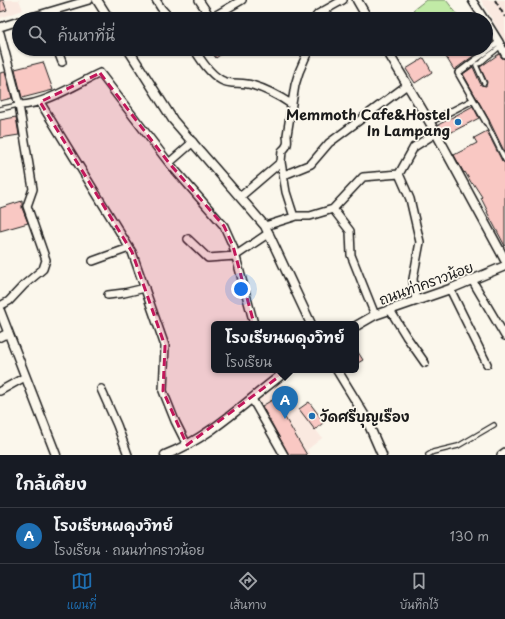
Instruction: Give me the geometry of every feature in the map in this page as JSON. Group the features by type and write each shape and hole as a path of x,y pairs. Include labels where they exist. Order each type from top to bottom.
{"street":[{"path":"57,12 89,0"},
{"path":"97,0 105,12"},
{"path":"156,0 165,12"},
{"path":"199,0 206,12"},
{"path":"221,12 242,0"},
{"path":"322,12 343,0"},
{"path":"357,0 364,12"},
{"path":"472,0 480,12"},
{"path":"0,27 12,23"},
{"path":"0,33 19,105 33,189 27,206 46,260 43,269 8,301 0,306"},
{"path":"493,33 505,54"},
{"path":"493,49 500,44"},
{"path":"60,56 62,62"},
{"path":"132,56 173,120 267,230 311,321"},
{"path":"198,56 221,80 256,86 275,94 291,104"},
{"path":"294,217 286,192 282,151 286,148 288,143 291,104 299,72 305,56"},
{"path":"390,56 430,122 505,260"},
{"path":"483,56 458,73 486,122"},
{"path":"19,105 40,102 100,73 169,163 224,226 233,246 253,321"},
{"path":"284,175 311,164 328,143 407,85"},
{"path":"430,122 473,100"},
{"path":"40,102 129,248 145,288 165,346 163,391 175,421 187,445"},
{"path":"399,174 414,147 436,133"},
{"path":"169,163 193,142"},
{"path":"240,197 282,162"},
{"path":"188,239 208,258 235,256 267,230 294,217 310,216 333,209 363,177 399,174"},
{"path":"399,174 410,199 420,242 413,279 416,301"},
{"path":"333,209 350,231 351,255 375,315"},
{"path":"93,261 129,248"},
{"name":"ถนนท่าคราวน้อย","path":"359,324 375,315 450,290 505,266"},
{"path":"472,280 505,336"},
{"path":"108,295 145,288"},
{"path":"450,290 487,364"},
{"path":"390,310 425,363"},
{"path":"0,311 56,455"},
{"path":"0,337 8,333"},
{"path":"170,454 187,445 234,414 280,373"},
{"path":"339,373 365,416 382,455"},
{"path":"0,391 26,377"},
{"path":"101,389 128,455"},
{"path":"252,399 284,455"},
{"path":"501,455 505,452"}],"lane":[{"path":"493,54 496,52 500,44"},
{"path":"484,83 476,68 477,64 481,63 489,56"},
{"path":"0,109 19,105"},
{"path":"486,122 505,160"},
{"path":"501,152 505,149"},
{"path":"428,455 433,452 458,446 494,425"}],"highlighted area":[{"path":"100,73 169,163 224,226 233,246 256,331 281,375 187,445 163,391 165,346 132,252 40,102"}],"shaded area":[{"path":"0,0 19,0 23,10 12,12 12,14 0,18"},
{"path":"481,0 505,0 505,42 493,21 493,12 488,12"},
{"path":"278,378 322,438 307,450 310,455 284,455 252,399"}],"green space":[{"path":"426,0 446,0 455,12 415,12 413,10"}],"building":[{"path":"0,0 3,0 7,10 0,12"},
{"path":"499,54 505,59 505,153 489,120 463,74 473,67 481,85 486,86 487,82 480,67"},
{"path":"445,56 473,56 454,70"},
{"path":"424,58 432,72 415,83 406,69"},
{"path":"43,62 53,90 22,98 15,69"},
{"path":"5,72 12,98 0,101 0,73"},
{"name":"Memmoth Cafe&Hostel In Lampang","path":"473,106 479,118 444,136 438,125"},
{"path":"16,117 19,135 0,138 0,120"},
{"path":"487,131 502,161 505,163 505,246 487,212 481,198 482,197 465,172 464,173 454,155 477,143 474,138"},
{"path":"22,201 22,208 28,223 0,231 0,208"},
{"path":"359,354 363,360 359,362"},
{"path":"274,399 307,455 289,455 262,406"},
{"name":"วัดศรีบุญเรือง","path":"309,402 324,422 315,430 299,409"}],"railway":[{"path":"495,0 505,17"}],"place":[{"name":"Memmoth Cafe&Hostel In Lampang","path":"458,122"},
{"name":"วัดศรีบุญเรือง","path":"312,416"},
{"name":"โรงเรียนผดุงวิทย์","path":"285,419"}]}
